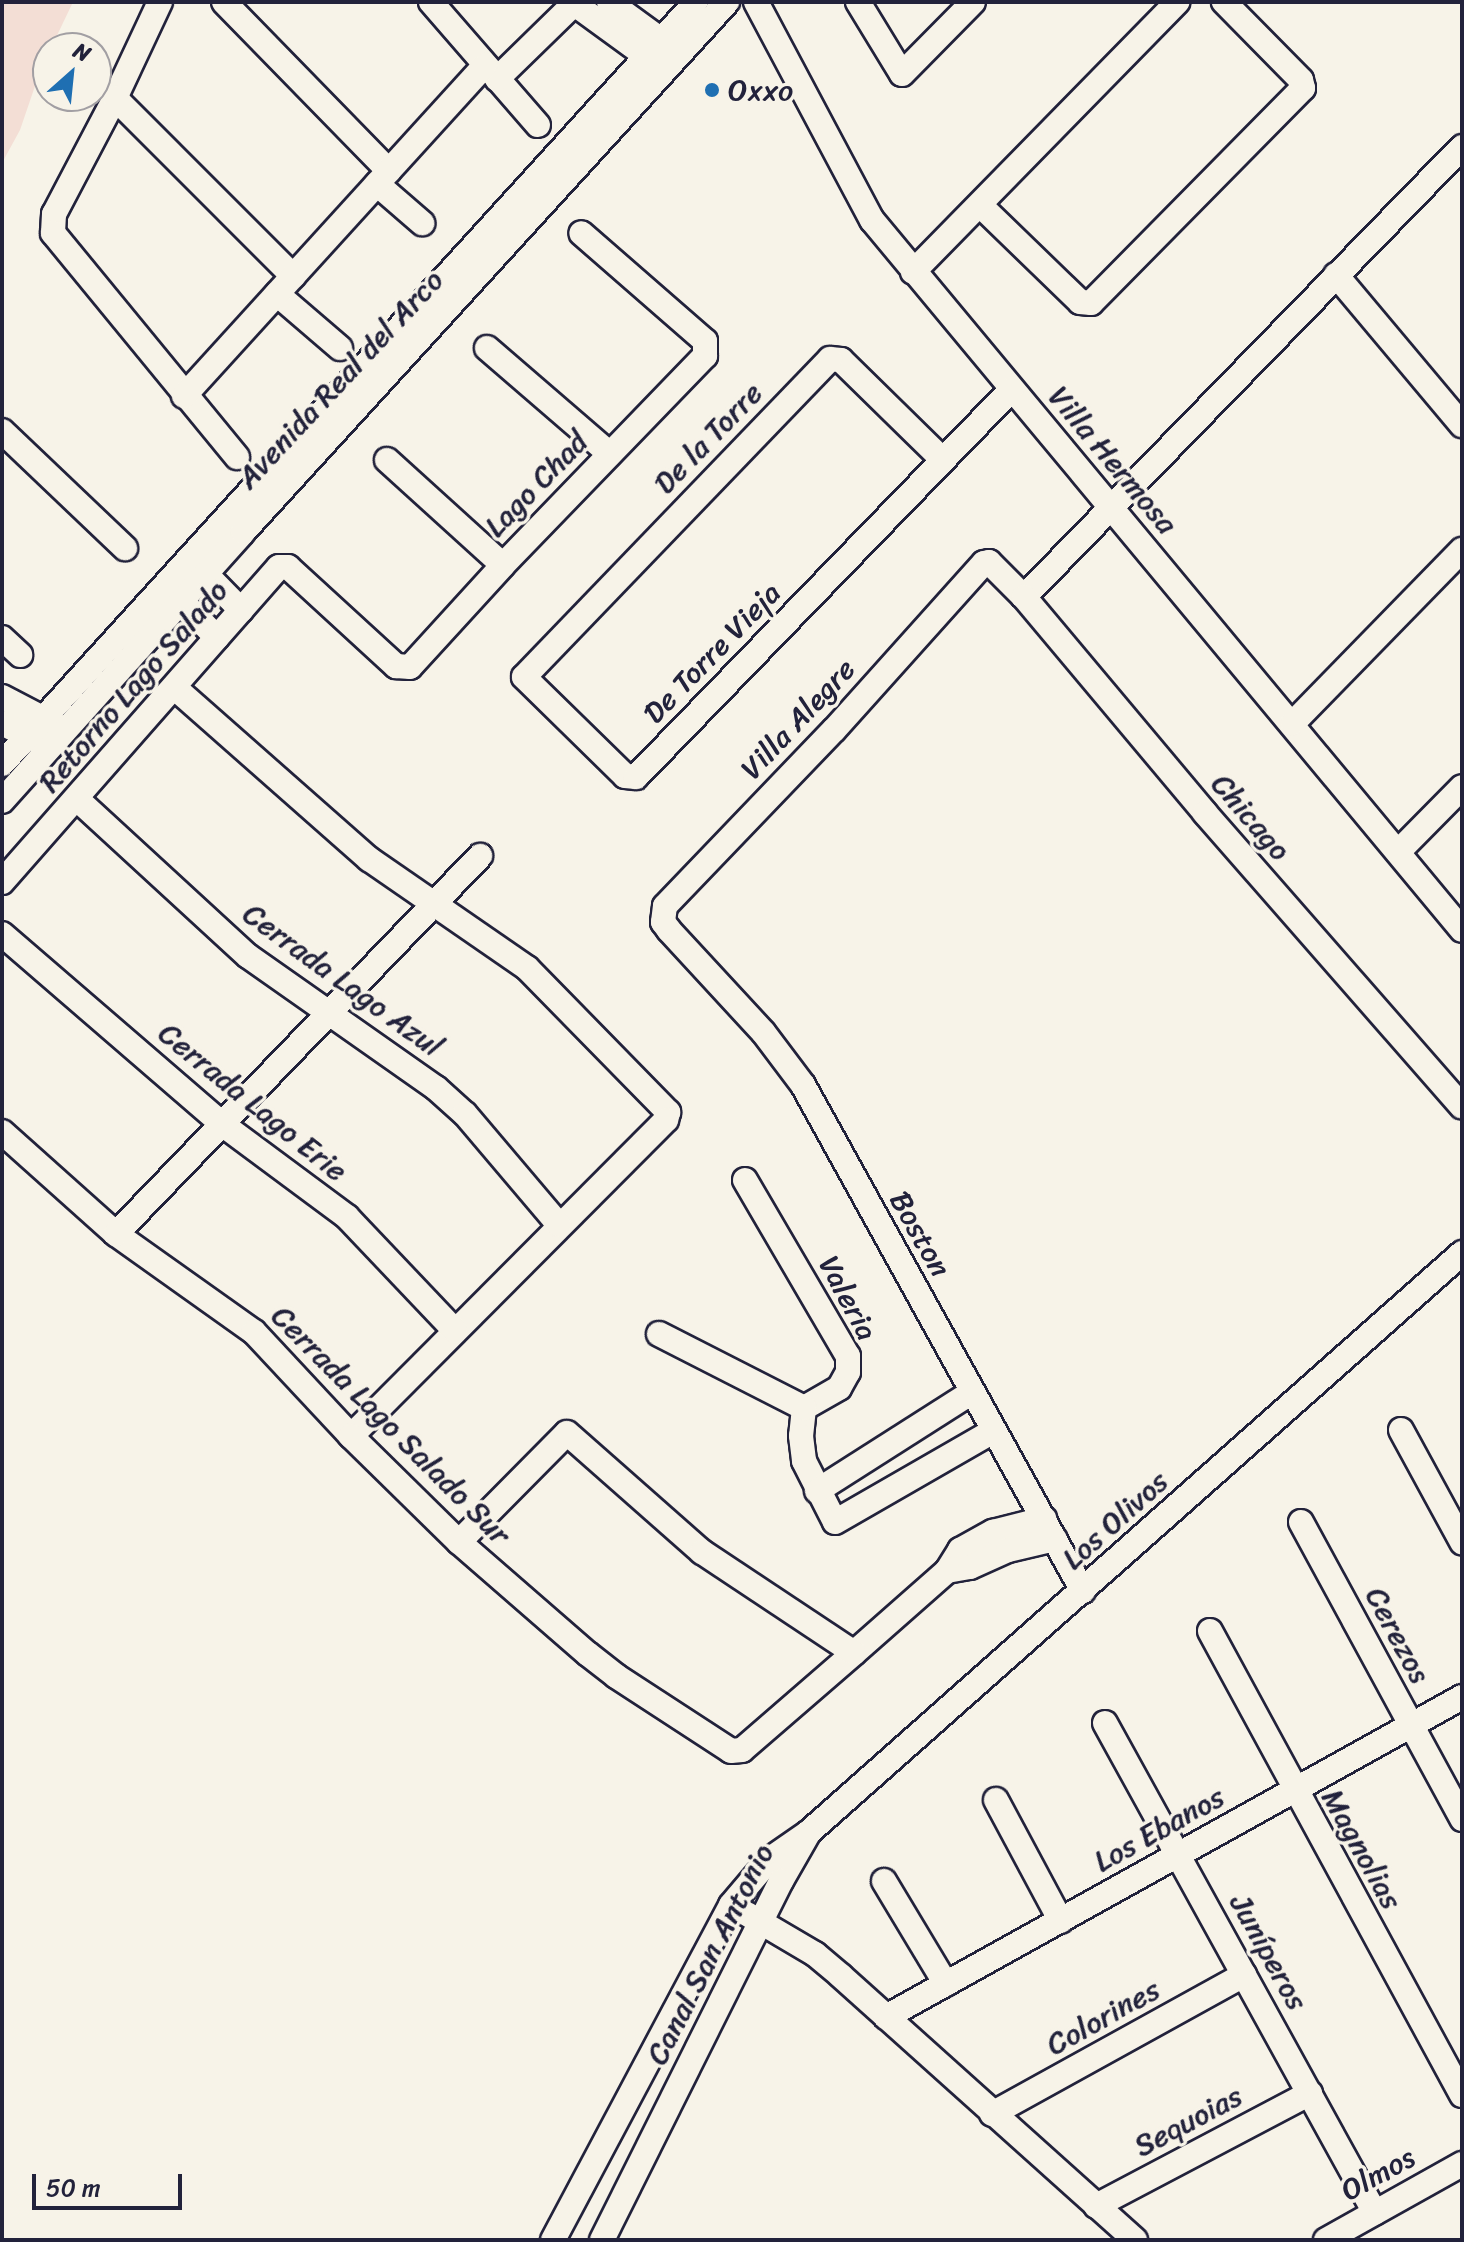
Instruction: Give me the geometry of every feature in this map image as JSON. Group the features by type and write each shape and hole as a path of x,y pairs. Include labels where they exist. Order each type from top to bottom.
{"street":[{"path":"160,2 115,98 54,214 53,233 237,457"},
{"path":"224,2 422,223"},
{"path":"431,2 538,125"},
{"path":"609,2 673,63"},
{"name":"Avenida Real del Arco","path":"2,801 207,574 461,279 654,47 696,2"},
{"name":"Avenida Real del Arco","path":"2,764 188,556 673,63 727,2"},
{"path":"858,2 902,74 973,2"},
{"path":"913,272 1177,2"},
{"path":"980,205 1080,302 1091,303 1303,88 1301,80 1224,2"},
{"path":"184,396 383,177 491,72 574,3 654,47"},
{"name":"Villa Hermosa","path":"755,3 865,208 913,272 1293,723 1462,930"},
{"path":"115,98 340,348"},
{"path":"1024,597 1336,275 1460,154"},
{"name":"Lago Chad","path":"279,567 288,567 396,666 405,669 705,356 707,346 581,233"},
{"path":"1336,275 1462,425"},
{"path":"487,348 610,454"},
{"name":"De la Torre","path":"526,672 830,359 841,360 943,460"},
{"path":"943,460 1012,389"},
{"path":"2,431 125,548"},
{"path":"387,460 503,565"},
{"name":"De Torre Vieja","path":"526,672 525,680 625,776 636,777 943,460"},
{"path":"1293,723 1462,550"},
{"path":"188,556 241,610"},
{"name":"Villa Alegre","path":"669,930 663,922 665,906 834,730 984,563 995,566"},
{"name":"Chicago","path":"995,566 1205,813 1462,1107"},
{"name":"Retorno Lago Salado","path":"2,882 279,567"},
{"path":"164,582 217,638"},
{"path":"2,638 20,655"},
{"path":"175,688 369,859 527,968 666,1109 666,1120 351,1436"},
{"path":"2,697 35,727 58,739"},
{"path":"2,723 35,727"},
{"path":"1398,852 1462,787"},
{"name":"Cerrada Lago Azul","path":"77,799 248,956 436,1088 465,1114 559,1225"},
{"path":"116,1234 480,856"},
{"name":"Boston","path":"669,930 777,1049 803,1085 1083,1591"},
{"name":"Cerrada Lago Erie","path":"2,934 222,1124 347,1217 455,1331"},
{"name":"Cerrada Lago Salado Sur","path":"2,1132 116,1234 254,1332 351,1436 459,1542 616,1676 731,1751 742,1750 854,1653"},
{"name":"Valeria","path":"745,1180 848,1356 848,1372 839,1388 804,1408"},
{"name":"Los Olivos","path":"809,1832 1462,1253"},
{"path":"659,1334 804,1408 801,1436 804,1461 835,1522 993,1431"},
{"path":"817,1491 971,1393"},
{"path":"1401,1430 1462,1542"},
{"path":"459,1542 567,1433 702,1552 854,1653 947,1571 970,1567 1050,1529"},
{"name":"Cerezos","path":"1301,1522 1462,1819"},
{"name":"Magnolias","path":"1210,1631 1294,1791 1462,2095"},
{"name":"Los Ebanos","path":"886,2017 1462,1697"},
{"name":"Juníperos","path":"1105,1723 1375,2213"},
{"path":"996,1800 1061,1921"},
{"name":"Canal San Antonio","path":"553,2240 731,1905 770,1859 809,1832"},
{"name":"Canal San Antonio","path":"602,2240 809,1832"},
{"path":"884,1881 946,1984"},
{"path":"731,1905 815,1954 1135,2240"},
{"name":"Colorines","path":"992,2114 1244,1975"},
{"name":"Sequoias","path":"1096,2206 1310,2093"},
{"name":"Olmos","path":"1326,2240 1462,2164"}],"shaded area":[{"path":"2,2 73,2 59,32 32,32 32,95 20,130 2,163"}],"place":[{"name":"Oxxo","path":"712,90"}]}
